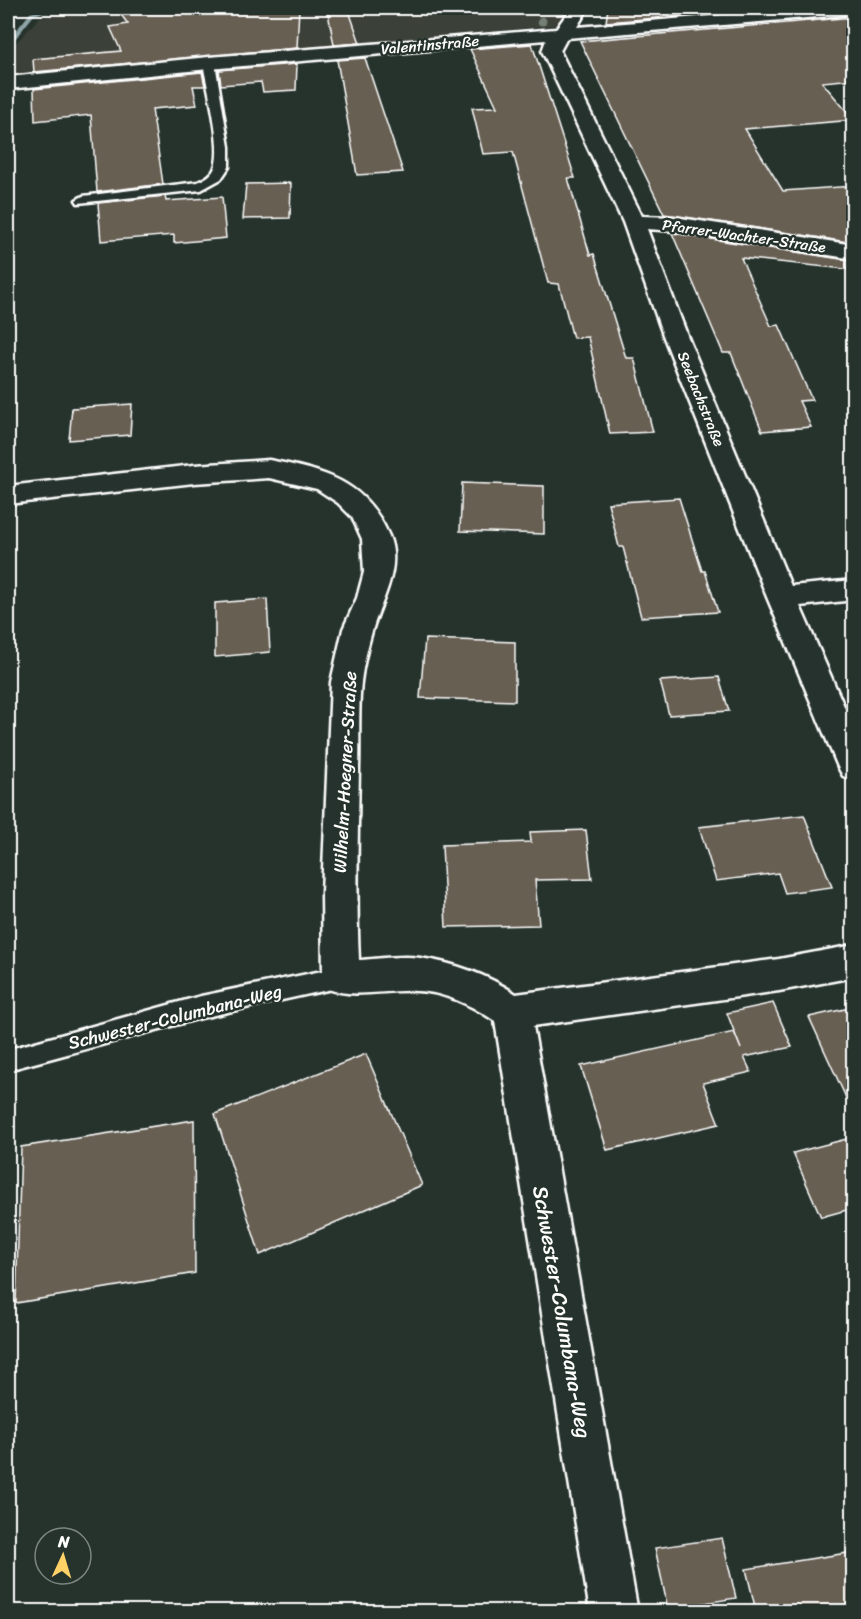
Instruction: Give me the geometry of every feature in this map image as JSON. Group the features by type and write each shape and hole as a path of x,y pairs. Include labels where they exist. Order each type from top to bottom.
{"street":[{"path":"560,34 572,22 579,8"},
{"name":"Valentinstraße","path":"8,83 209,63 854,9"},
{"name":"Seebachstraße","path":"560,34 551,51 633,222 675,335 781,597 854,767"},
{"name":"Pfarrer-Wachter-Straße","path":"633,222 674,224 854,252"},
{"name":"Wilhelm-Hoegner-Straße","path":"8,495 194,474 269,470 300,475 326,483 348,497 363,512 376,538 378,572 371,598 358,629 346,682 339,893 340,977"},
{"path":"781,597 854,590"},
{"path":"512,1012 779,975 854,961"},
{"name":"Schwester-Columbana-Weg","path":"340,977 419,974 479,990 512,1012 614,1611"}],"lane":[{"path":"83,200 201,186 214,179 223,166 209,63"},
{"name":"Schwester-Columbana-Weg","path":"10,1060 201,1007 340,977"}],"shaded area":[{"path":"78,8 566,8 558,25 8,78 8,45 17,42 40,17"}],"building":[{"path":"116,8 299,8 297,48 34,72 33,59 121,51 110,27 128,24"},
{"path":"327,8 348,8 360,43 334,45"},
{"path":"608,8 754,8 756,10 606,22"},
{"path":"854,17 854,79 822,82 854,120 745,129 783,191 854,186 854,243 664,214 580,41"},
{"path":"532,44 575,178 568,178 590,255 594,254 626,358 634,358 653,432 610,434 588,337 573,338 559,284 548,283 513,152 483,154 472,108 497,107 470,49"},
{"path":"365,58 403,172 357,175 337,60"},
{"path":"297,64 296,90 263,92 261,82 221,85 219,70"},
{"path":"202,72 205,86 193,86 197,105 152,109 163,184 97,192 91,115 35,121 34,89"},
{"path":"291,183 290,218 243,219 246,184"},
{"path":"165,196 166,201 222,197 226,238 174,243 174,235 101,241 98,203"},
{"path":"672,233 854,261 854,270 741,258 771,326 779,325 812,400 799,401 811,427 762,431 731,353 723,353"},
{"path":"132,404 130,435 69,440 72,408"},
{"path":"462,483 544,486 544,534 460,531"},
{"path":"679,498 702,571 705,571 718,612 641,617 623,547 619,547 608,503"},
{"path":"267,599 270,652 215,657 215,603"},
{"path":"425,639 515,642 515,701 420,698"},
{"path":"719,677 729,711 669,715 660,681"},
{"path":"804,815 832,887 785,893 778,873 716,881 699,827"},
{"path":"586,830 592,879 535,880 539,925 446,927 442,845 531,842 530,832"},
{"path":"773,1003 792,1047 744,1057 751,1072 703,1083 719,1124 607,1150 581,1066 734,1032 741,1049 727,1013"},
{"path":"854,1007 854,1115 809,1017"},
{"path":"366,1054 422,1185 260,1255 215,1114"},
{"path":"194,1120 195,1273 16,1303 21,1147"},
{"path":"854,1137 854,1208 821,1217 793,1153"},
{"path":"722,1538 736,1598 668,1609 655,1548"},
{"path":"854,1552 854,1611 756,1611 746,1569"}],"waterway":[{"path":"8,40 13,38 32,14 54,8"}]}
